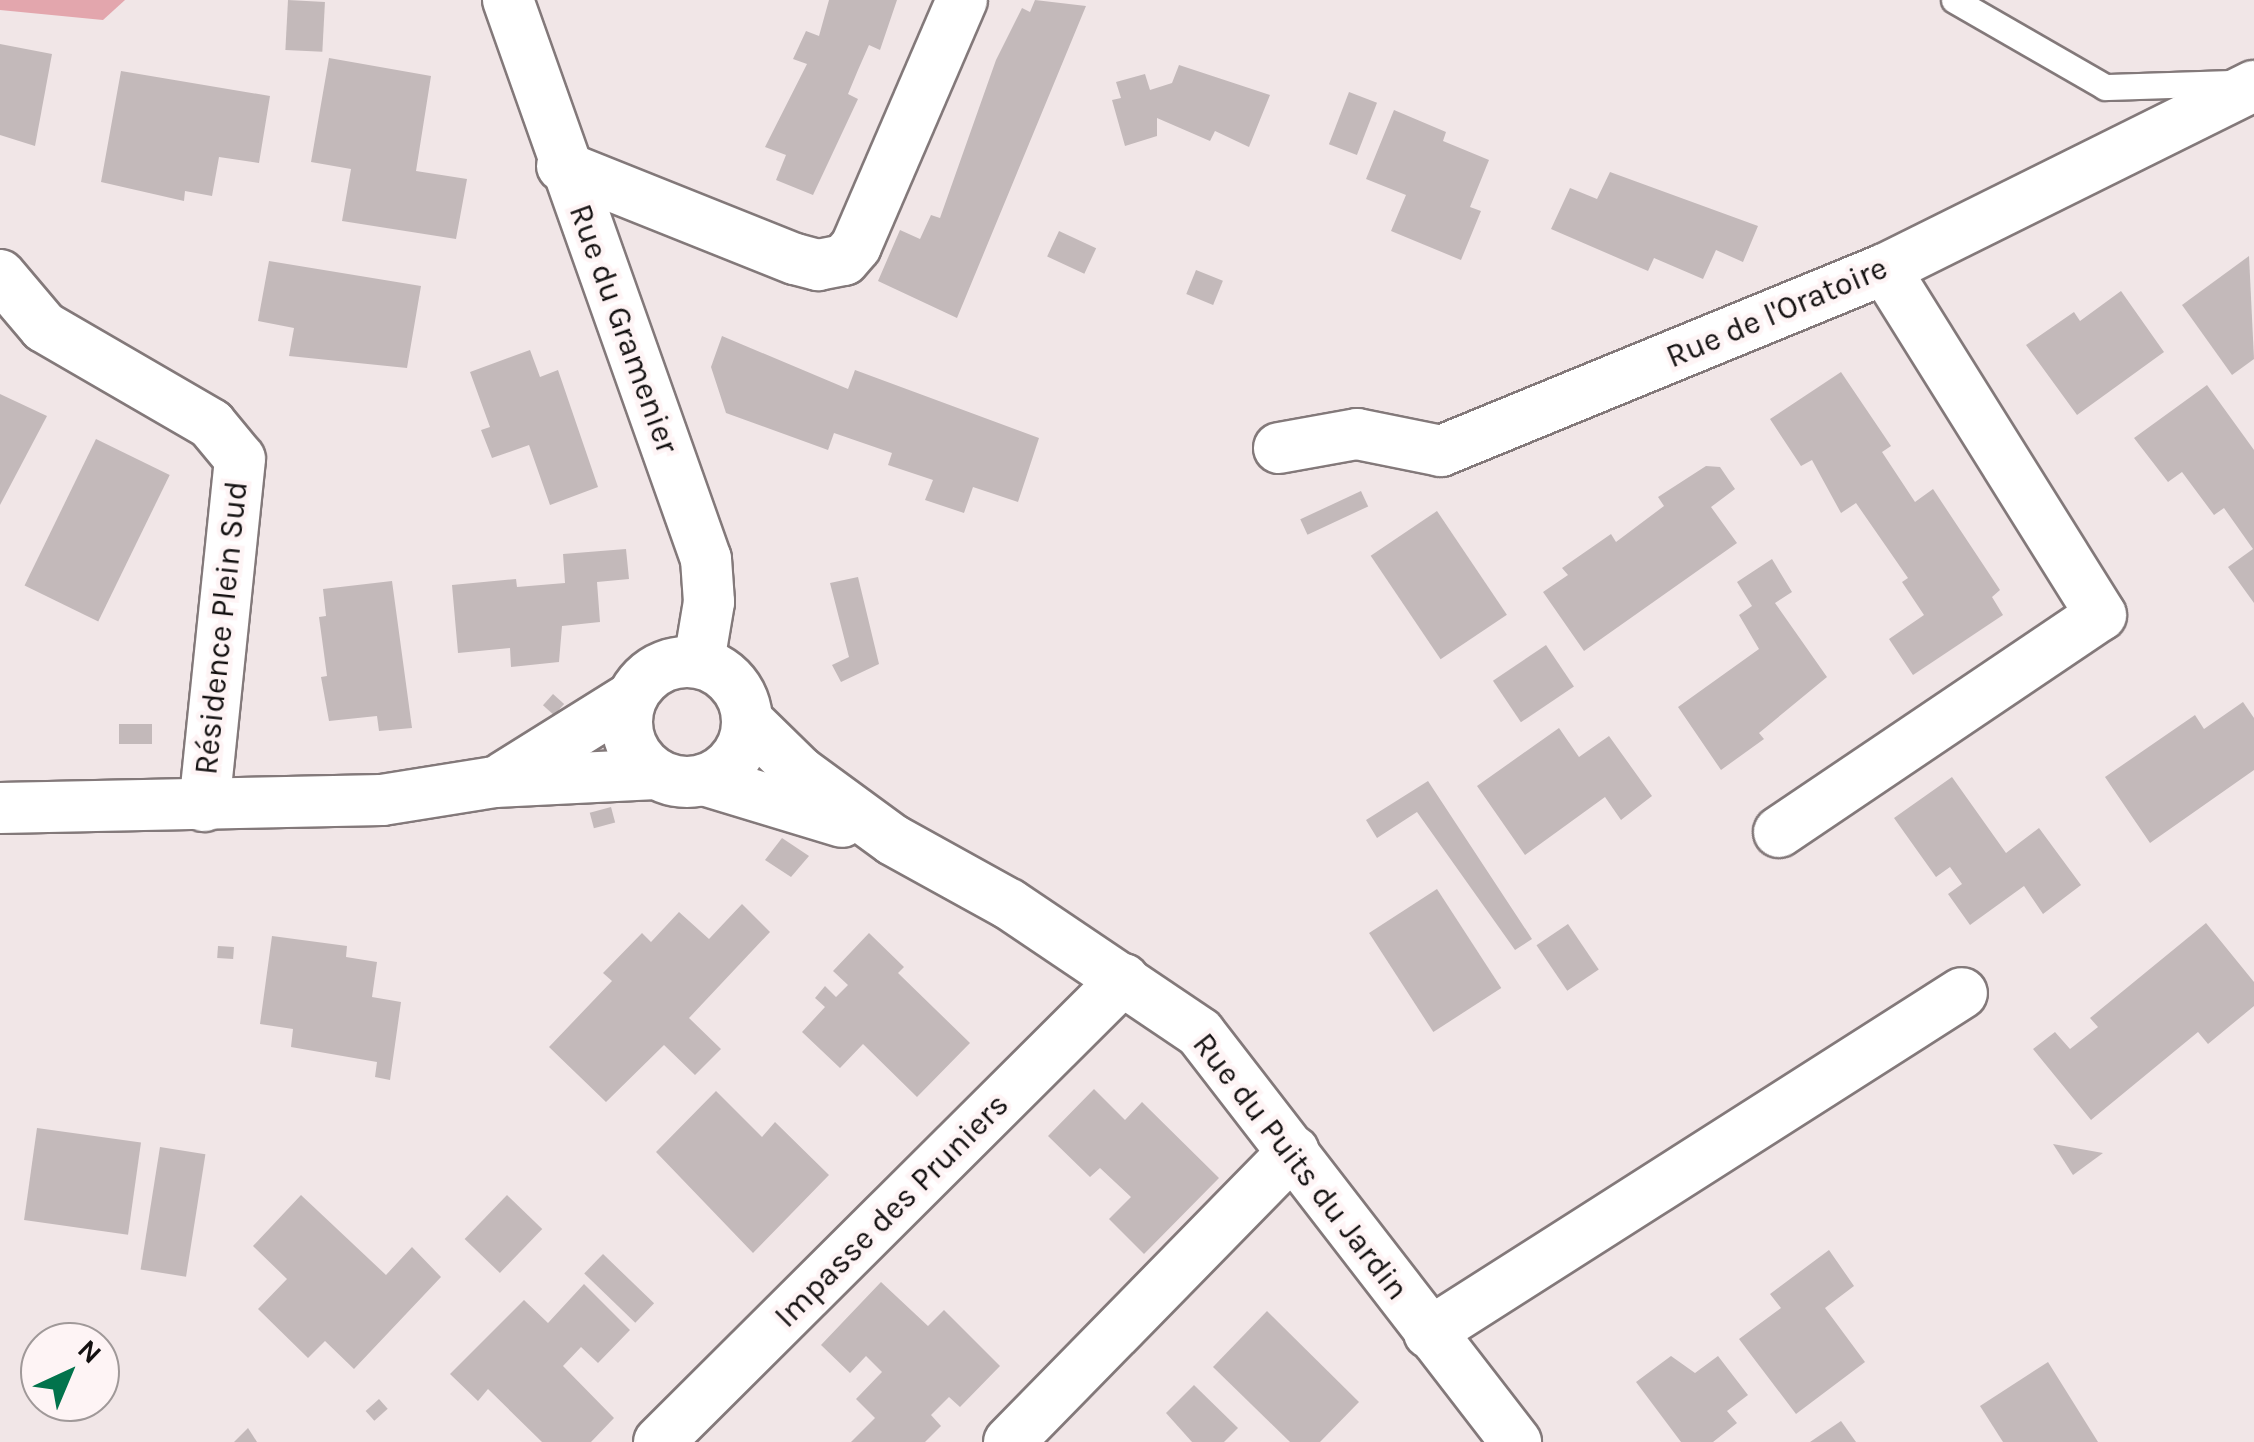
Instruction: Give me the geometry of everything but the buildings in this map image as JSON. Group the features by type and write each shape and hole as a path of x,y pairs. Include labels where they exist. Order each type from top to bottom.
{"street":[{"name":"Rue du Gramenier","path":"508,0 562,166 706,559 709,602 699,662"},
{"path":"562,166 796,259 818,265 844,260 856,246 962,0"},
{"name":"Rue de l'Oratoire","path":"1280,448 1357,434 1441,451 1885,269 2254,84"},
{"path":"1779,832 2101,616 1885,269"},
{"name":"Résidence Plein Sud","path":"0,275 44,327 211,424 240,460 204,806"},
{"path":"0,808 382,800 495,782 680,777 736,758 748,721 740,692 699,662 656,670 632,696 495,782"},
{"path":"632,696 626,717 632,748 680,777"},
{"name":"Rue du Puits du Jardin","path":"748,721 800,772 894,840 1009,904 1200,1033 1430,1332 1491,1433"},
{"name":"Rue du Puits du Jardin","path":"680,777 894,840"},
{"name":"Impasse des Pruniers","path":"659,1442 1124,979"},
{"path":"1430,1332 1962,993"},
{"path":"1010,1442 1294,1152"}],"lane":[{"path":"1954,0 2106,87 2254,84"}],"shaded area":[{"path":"0,0 125,0 103,20 0,10"}]}
